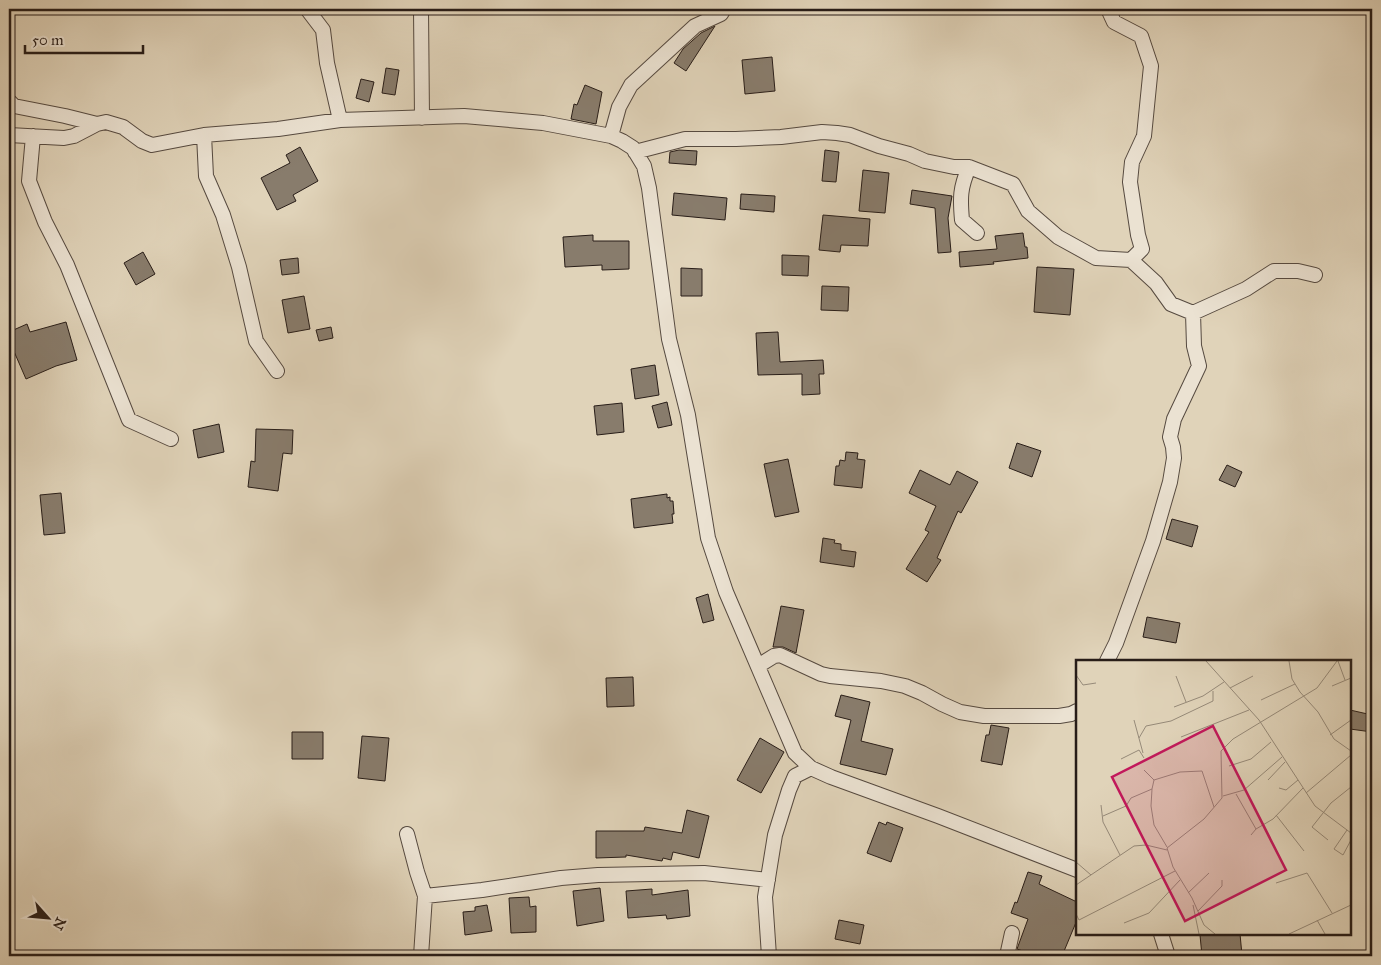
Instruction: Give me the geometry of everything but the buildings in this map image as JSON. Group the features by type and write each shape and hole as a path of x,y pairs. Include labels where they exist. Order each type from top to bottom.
{"street":[{"path":"307,9 323,30 327,63 340,120"},
{"path":"421,9 422,118"},
{"path":"611,136 619,107 631,85 694,26 721,14 724,9"},
{"path":"1108,9 1114,22 1141,36 1150,66 1144,136 1132,162 1130,182 1142,249 1132,260"},
{"path":"9,102 14,106 97,124"},
{"path":"9,135 64,138 74,136 97,124 106,122 123,127 142,141 152,145 204,135 278,129 340,120 464,116 543,123 611,136 628,144 633,148 644,166 650,188 669,339 688,415 708,538 726,592 795,753 811,768 832,777 1076,870"},
{"path":"635,152 685,139 781,137 822,132 850,135 942,166 954,168 969,167 1013,184 1028,211 1058,238 1096,258 1132,260 1156,283 1171,304 1193,313 1246,289 1274,271 1298,271 1315,275"},
{"path":"204,135 206,176 223,215 256,341 277,371"},
{"path":"33,136 30,181 45,222 74,281 129,420 171,439"},
{"path":"969,167 960,198 962,220 977,234"},
{"path":"1108,660 1116,643 1153,541 1170,482 1174,458 1170,437 1174,419 1199,366 1194,346 1193,313"},
{"path":"758,666 774,656 780,655 821,674 881,681 905,686 960,712 984,716 1059,716 1076,712"},
{"path":"770,956 765,898 775,835 788,790 795,776 811,768"},
{"path":"407,834 425,896 421,956"},
{"path":"425,896 482,890 560,878 598,875 704,873 768,880"},
{"path":"1007,956 1012,933"},
{"path":"1161,935 1168,956"}]}
